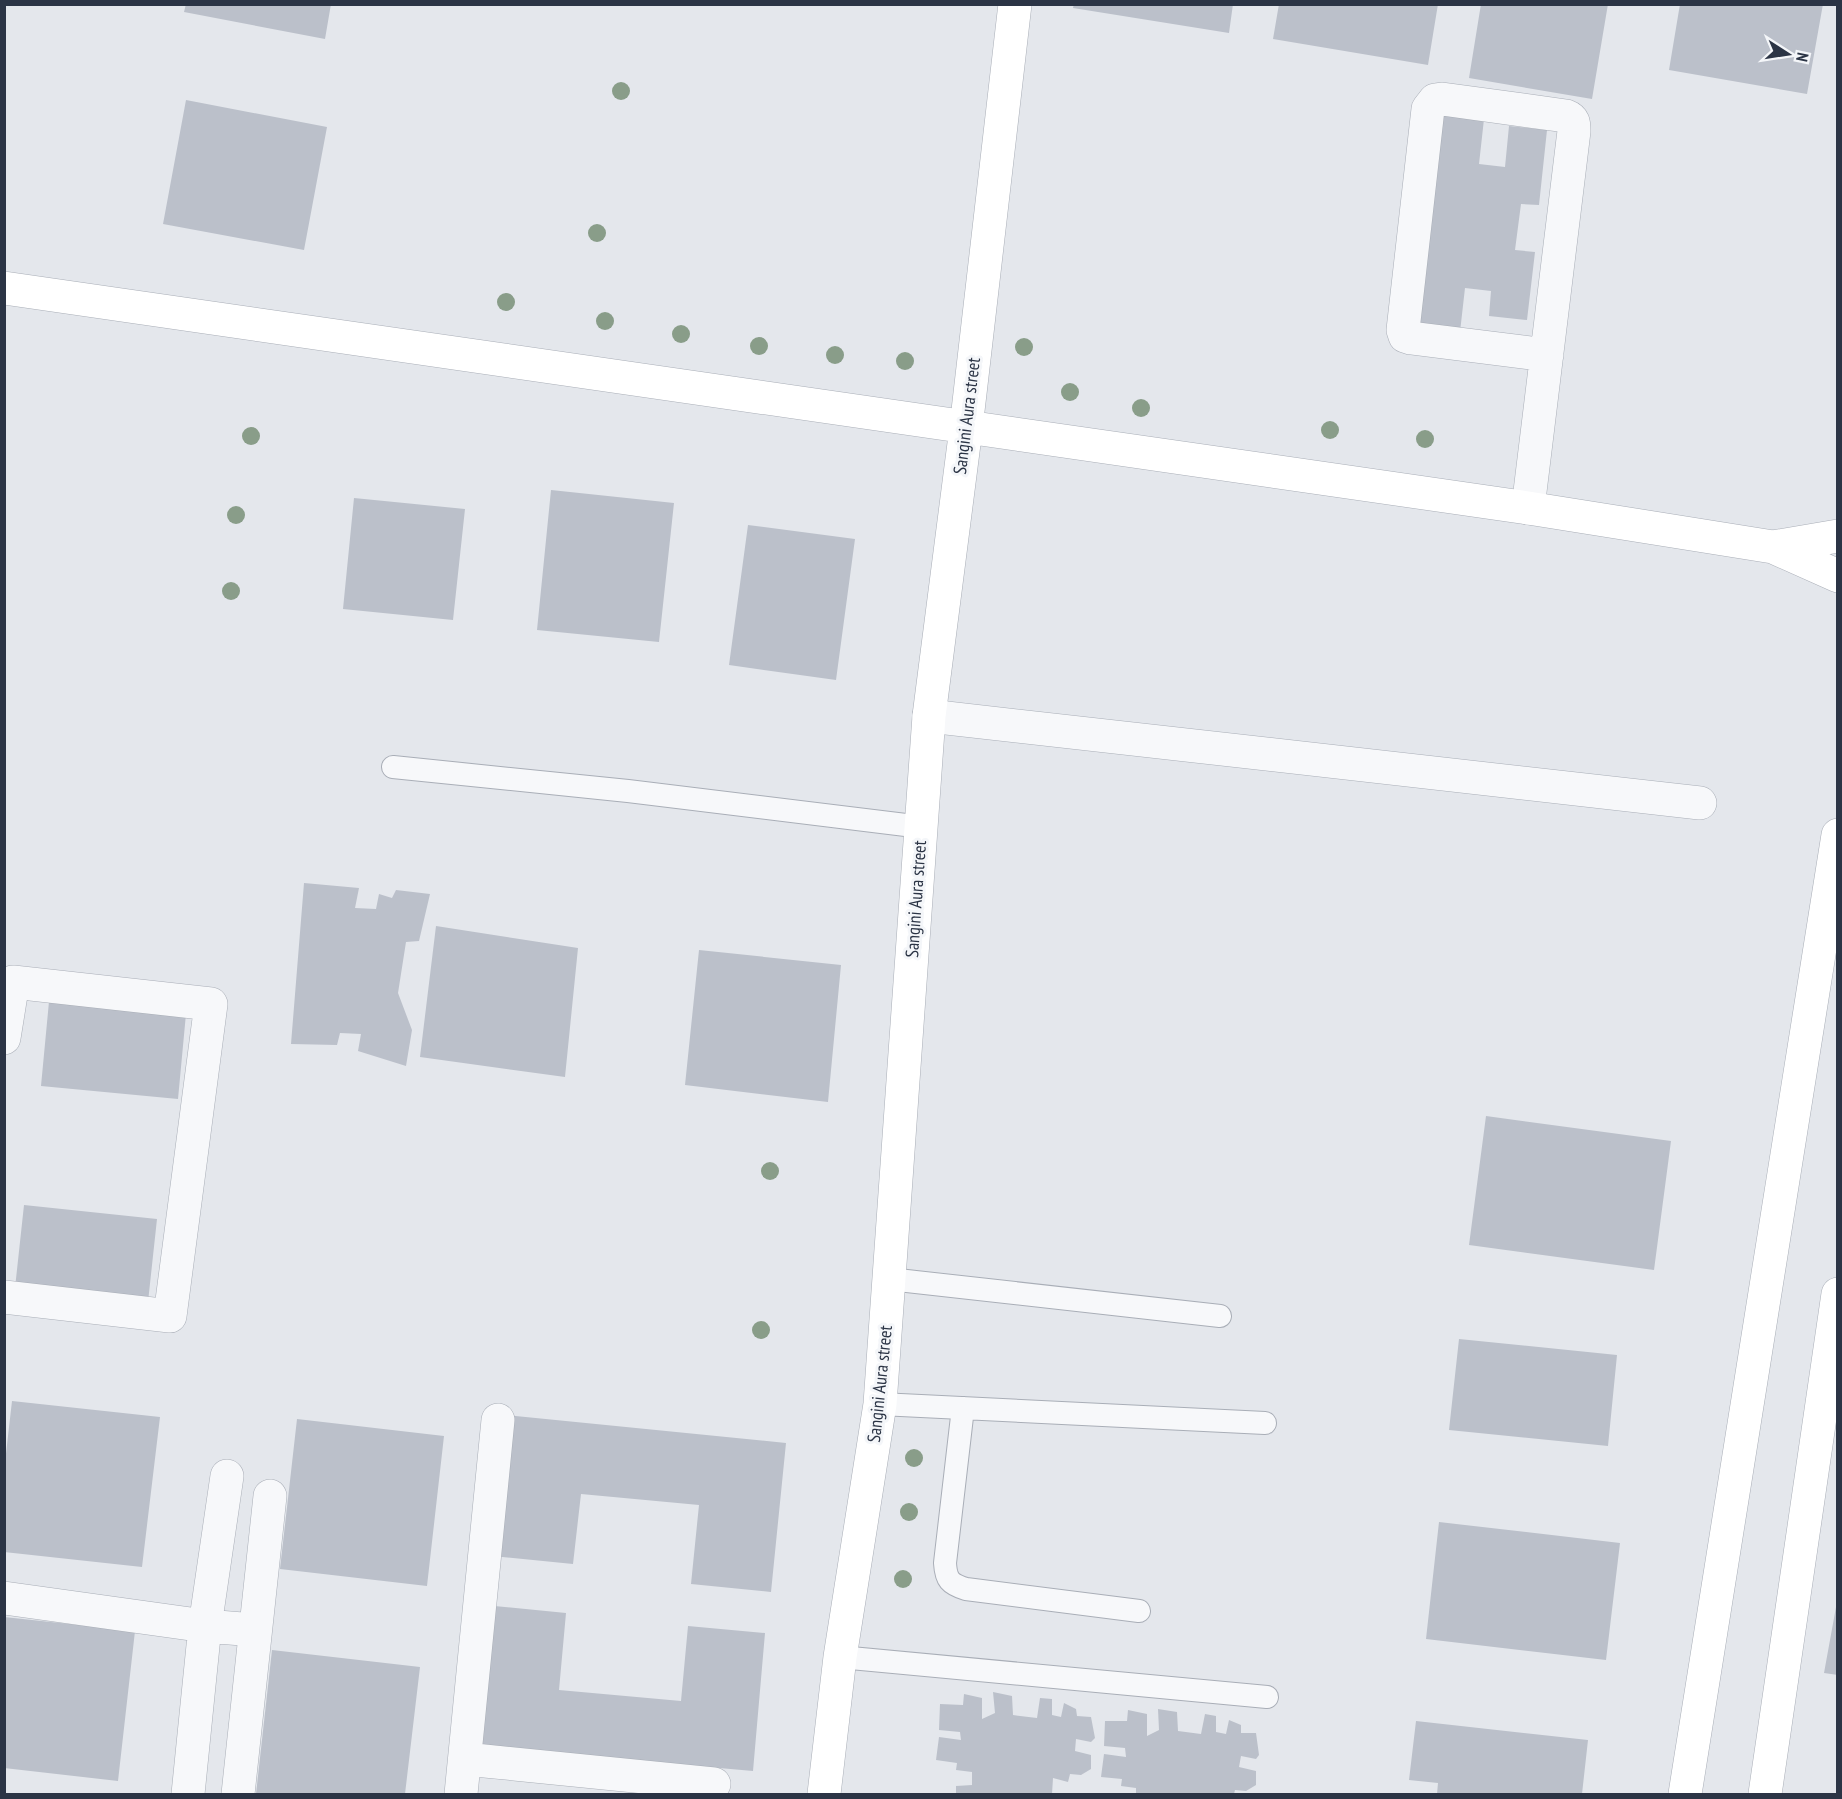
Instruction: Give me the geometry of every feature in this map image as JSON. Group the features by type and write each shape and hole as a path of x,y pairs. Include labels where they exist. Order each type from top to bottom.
{"street":[{"name":"Sangini Aura street","path":"824,1794 840,1657 880,1404 929,716 966,428 1015,4"},
{"path":"1528,508 1574,122 1566,116 1442,99 1435,100 1428,109 1403,330 1405,336 1411,339 1546,356"},
{"path":"4,288 1528,508 1773,547 1838,576"},
{"path":"1773,547 1838,536"},
{"path":"929,716 1700,802"},
{"path":"1685,1794 1838,835"},
{"path":"4,1038 13,982 211,1004 170,1317 4,1297"},
{"path":"1765,1794 1838,1294"},
{"path":"461,1794 498,1420"},
{"path":"188,1794 205,1626 227,1476"},
{"path":"238,1794 270,1497"},
{"path":"4,1598 205,1626 255,1630"},
{"path":"465,1760 714,1784"}],"lane":[{"path":"393,767 628,791 922,827"},
{"path":"889,1279 1220,1316"},
{"path":"880,1404 1265,1423"},
{"path":"963,1408 945,1563 946,1576 952,1585 966,1589 1139,1611"},
{"path":"840,1657 1267,1697"}],"building":[{"path":"186,4 331,4 325,39 184,12"},
{"path":"1074,4 1233,4 1229,33 1073,8"},
{"path":"1279,4 1438,4 1428,65 1273,39"},
{"path":"1481,4 1608,4 1592,99 1469,78"},
{"path":"1680,4 1823,4 1807,94 1669,70"},
{"path":"186,100 327,127 304,250 163,224"},
{"path":"1435,113 1484,119 1479,164 1505,167 1509,126 1547,130 1539,205 1521,204 1515,250 1535,252 1527,320 1489,316 1491,291 1465,288 1460,332 1411,327"},
{"path":"551,490 674,503 659,642 537,630"},
{"path":"354,498 465,509 453,620 343,609"},
{"path":"748,525 855,539 836,680 729,665"},
{"path":"304,883 359,888 355,908 376,909 379,894 392,898 396,890 430,894 419,941 406,942 398,993 412,1030 406,1066 358,1051 361,1034 340,1033 337,1045 291,1044"},
{"path":"436,926 578,948 565,1077 420,1057"},
{"path":"699,950 841,965 828,1102 685,1085"},
{"path":"50,991 187,1003 178,1099 41,1086"},
{"path":"1486,1116 1671,1141 1654,1270 1469,1245"},
{"path":"24,1205 157,1219 148,1302 15,1288"},
{"path":"1459,1339 1617,1355 1608,1446 1449,1430"},
{"path":"12,1401 160,1417 142,1567 4,1552 4,1471"},
{"path":"506,1415 786,1443 771,1592 691,1584 699,1505 581,1494 573,1564 492,1556"},
{"path":"297,1419 444,1436 427,1586 280,1569"},
{"path":"1439,1522 1620,1543 1606,1660 1426,1639"},
{"path":"484,1605 566,1613 559,1690 681,1701 688,1626 765,1633 753,1771 472,1746"},
{"path":"1836,1607 1838,1607 1838,1675 1824,1673"},
{"path":"4,1617 135,1631 118,1781 4,1768"},
{"path":"272,1650 420,1667 405,1794 256,1794"},
{"path":"993,1692 1012,1696 1013,1715 1037,1718 1040,1698 1052,1699 1052,1715 1061,1717 1064,1703 1076,1709 1077,1716 1091,1717 1095,1738 1091,1742 1076,1739 1075,1751 1091,1755 1091,1769 1081,1775 1070,1774 1068,1782 1053,1778 1052,1794 956,1794 956,1786 972,1785 972,1772 956,1770 957,1763 936,1760 939,1737 961,1740 960,1732 939,1730 940,1704 963,1705 964,1694 982,1698 982,1719 995,1713"},
{"path":"1158,1709 1177,1712 1178,1731 1201,1734 1205,1714 1216,1716 1216,1732 1226,1734 1229,1720 1241,1725 1241,1733 1256,1733 1259,1755 1256,1759 1241,1756 1239,1767 1256,1771 1256,1785 1246,1791 1235,1790 1234,1794 1136,1794 1136,1788 1121,1786 1122,1779 1101,1777 1104,1754 1126,1757 1125,1748 1104,1746 1105,1721 1127,1721 1128,1710 1147,1714 1147,1736 1159,1730"},
{"path":"1416,1721 1588,1740 1582,1794 1437,1794 1438,1783 1409,1780"}]}
